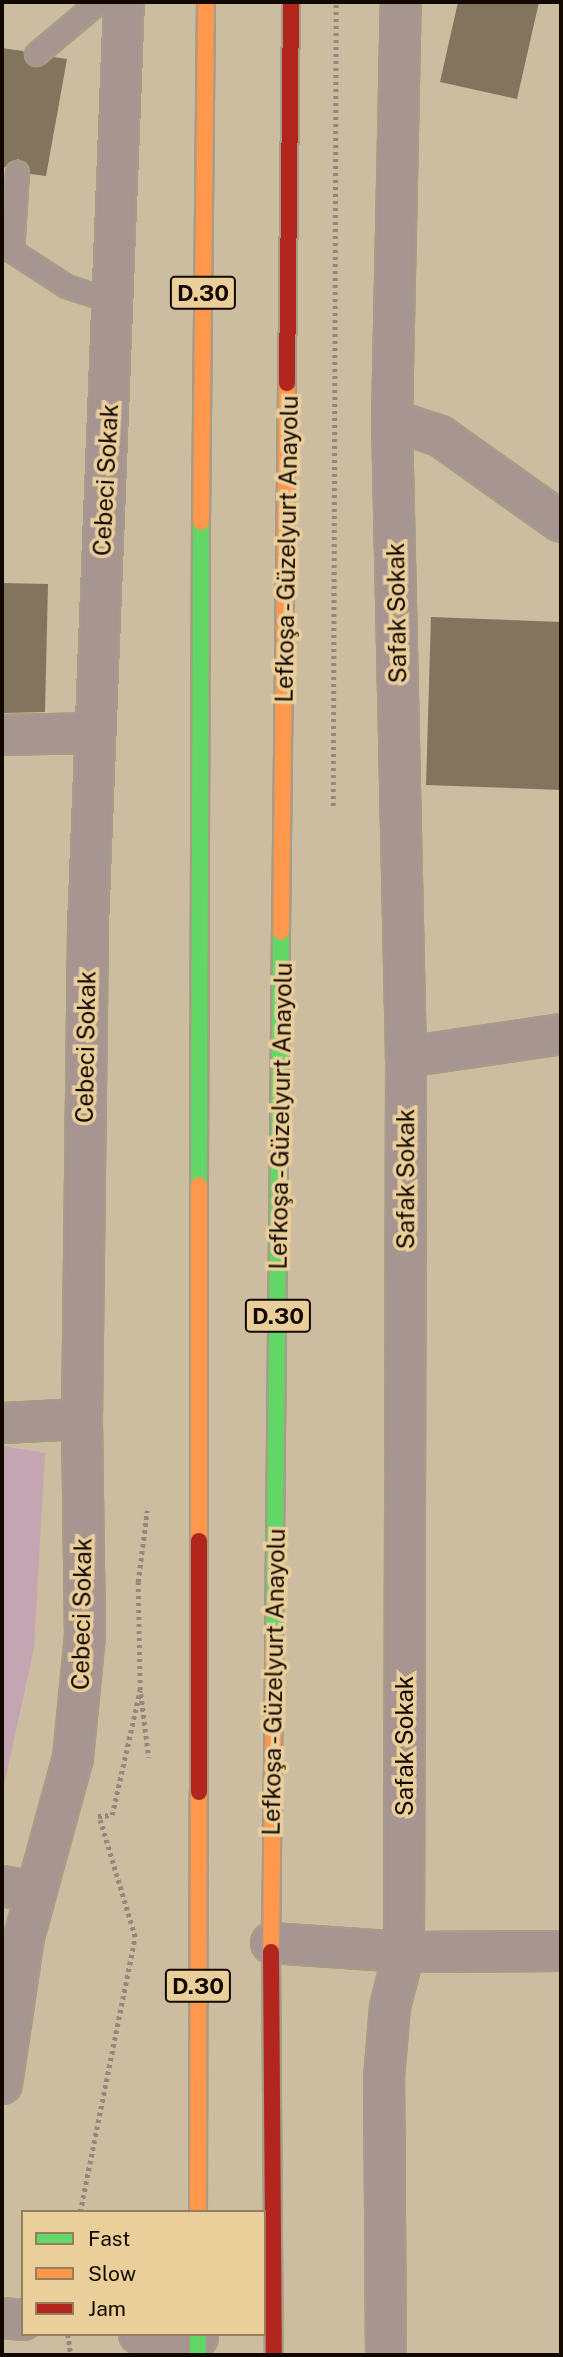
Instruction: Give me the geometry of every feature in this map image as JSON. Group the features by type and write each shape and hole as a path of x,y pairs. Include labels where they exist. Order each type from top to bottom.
{"highway":[{"name":"D.30","path":"198,2210 200,625 206,2"},
{"name":"Lefkoşa - Güzelyurt Anayolu","path":"274,2355 271,1944 291,2"}],"street":[{"name":"Cebeci Sokak","path":"2,2084 24,1937 18,1889 55,1818 73,1758 85,1636 82,1419 94,733 110,440 112,301 124,2"},
{"name":"Safak Sokak","path":"386,2355 384,2078 390,2007 404,1952 406,1057 392,419 401,2"},
{"path":"392,419 440,436 561,522"},
{"path":"2,735 94,733"},
{"path":"406,1057 561,1034"},
{"path":"2,1423 82,1419"},
{"path":"271,1944 404,1952 561,1951"},
{"path":"2,2318 21,2320"},
{"path":"154,2336 198,2342"}],"lane":[{"path":"36,54 98,2"},
{"path":"17,172 12,251 66,286 112,301"}],"path":[{"path":"333,806 336,2"},
{"path":"147,1511 138,1582 140,1690 149,1758"},
{"path":"55,1818 111,1815 140,1690"},
{"path":"68,2336 71,2355"}],"shaded area":[{"path":"2,1446 45,1453 34,1648 2,1795"}],"building":[{"path":"458,2 539,2 517,99 440,82"},
{"path":"2,48 23,51 32,66 53,57 67,59 46,176 30,174 28,166 18,159 2,169"},
{"path":"2,583 48,584 45,712 2,713"},
{"path":"431,617 561,622 561,790 426,785"}],"traffic: fast":[{"path":"199,1185 201,522"},
{"path":"274,1643 281,932"},
{"path":"198,2336 198,2355"}],"traffic: slow":[{"path":"201,522 206,2"},
{"path":"281,932 287,383"},
{"path":"199,1185 199,1541"},
{"path":"271,1952 274,1643"},
{"path":"198,2210 199,1792"}],"traffic: jam":[{"path":"287,383 291,2"},
{"path":"199,1541 199,1792"},
{"path":"271,1952 274,2355"}]}
